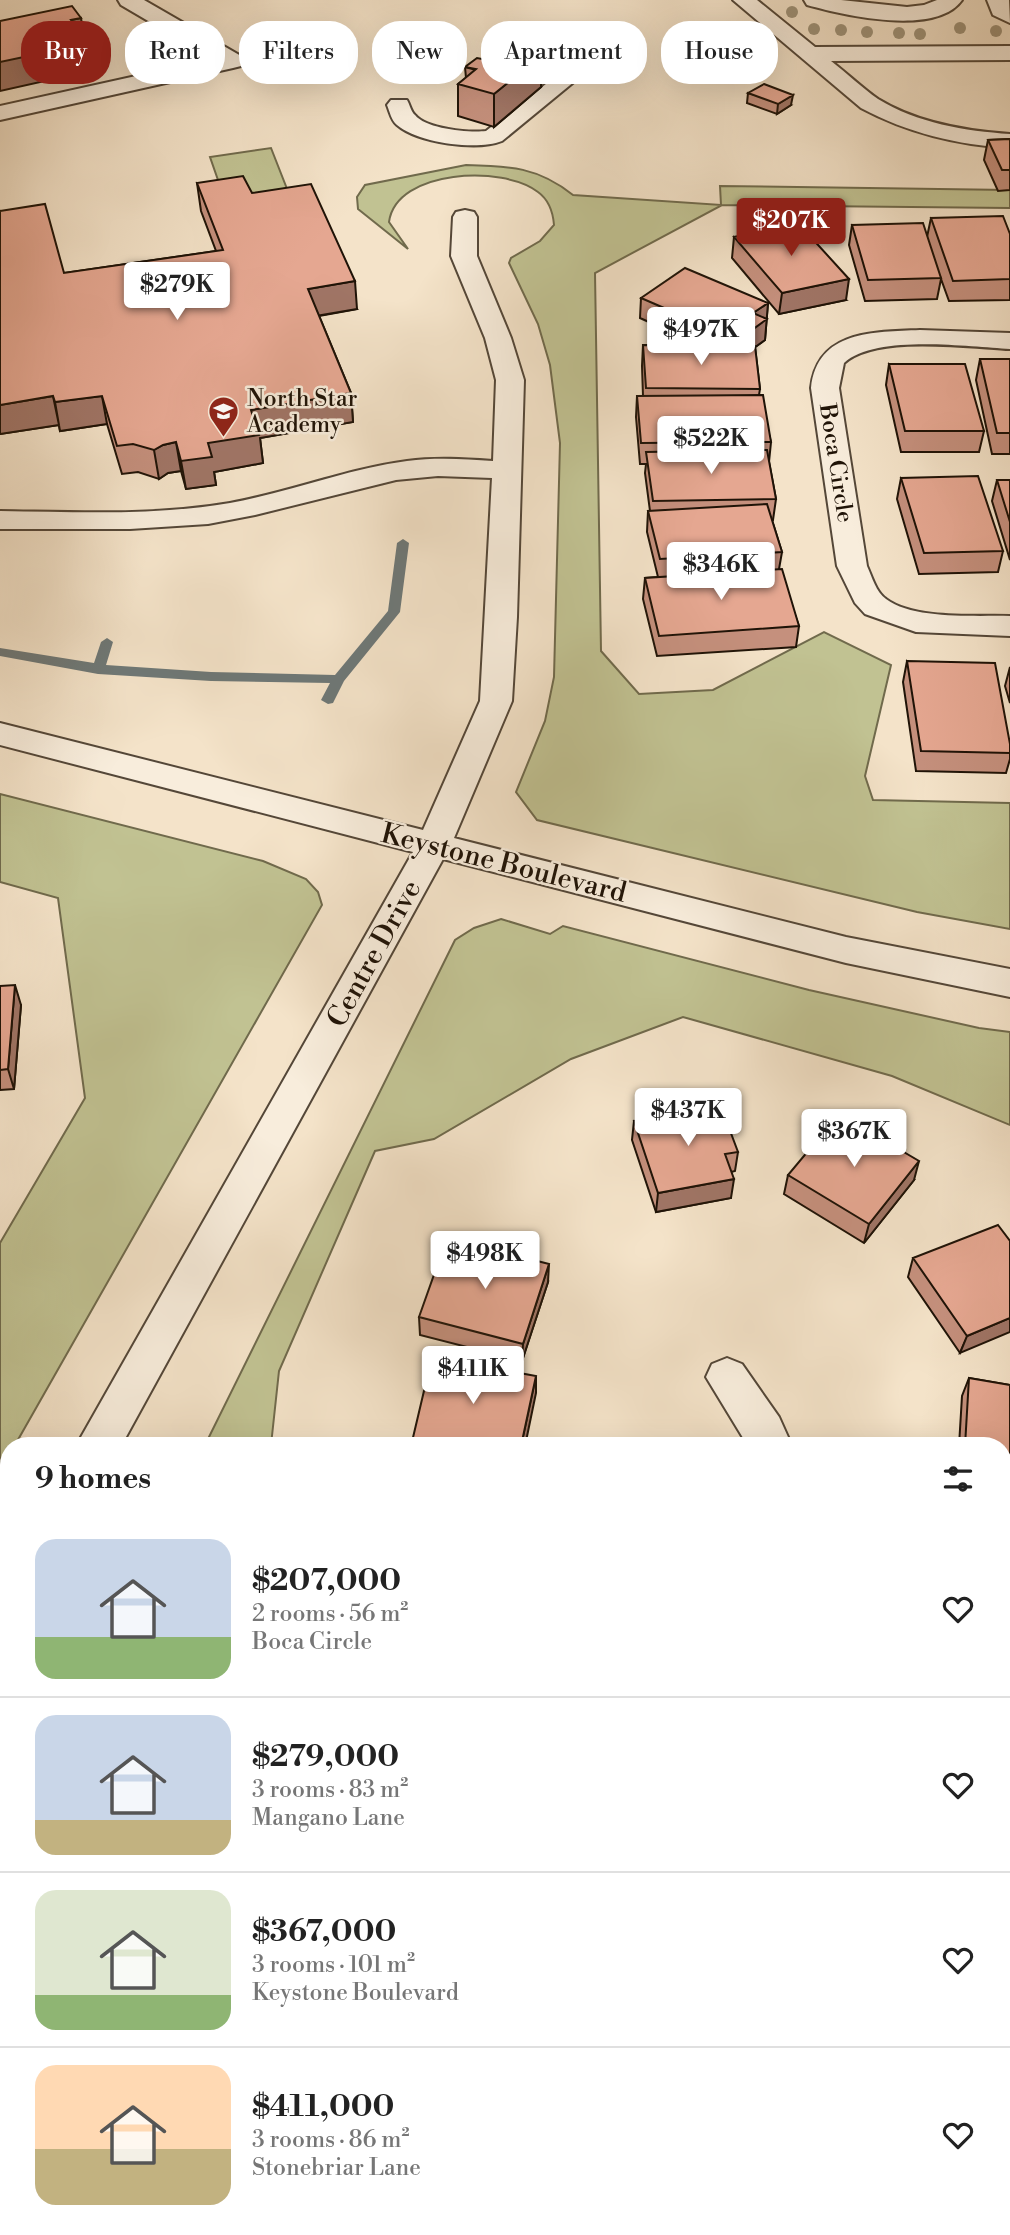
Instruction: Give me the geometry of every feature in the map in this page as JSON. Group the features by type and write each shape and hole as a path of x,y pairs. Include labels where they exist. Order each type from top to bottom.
{"street":[{"path":"0,113 233,61 130,0"},
{"path":"744,0 869,103 888,114 913,124 967,137 1010,141"},
{"path":"815,0 899,12 926,13 946,7 951,0"},
{"path":"998,0 1001,10 1010,16"},
{"path":"810,54 1010,53"},
{"path":"399,105 404,119 419,128 467,139 494,136 560,84"},
{"name":"Centre Drive","path":"103,1437 434,845 496,701 502,617 510,380 498,338 464,256 465,217"},
{"name":"Boca Circle","path":"1010,341 868,341 839,352 830,362 825,375 825,388 852,566 866,596 876,607 916,622 1010,626"},
{"path":"0,520 82,521 209,515 260,506 399,470 508,470"},
{"name":"Keystone Boulevard","path":"0,734 846,950 1010,983"},
{"path":"727,1377 766,1437"}],"green space":[{"path":"271,148 289,194 226,203 210,157"},
{"path":"466,165 496,166 535,173 573,195 721,205 720,186 1010,190 1010,208 722,205 595,273 601,651 639,694 713,690 824,632 891,665 865,776 873,800 1010,803 1010,929 917,912 537,820 516,792 545,721 554,677 560,443 550,365 538,324 509,263 511,258 540,241 554,225 553,215 542,195 522,183 478,176 453,177 430,182 410,191 396,204 389,222 408,249 358,209 357,197 365,185"},
{"path":"0,794 263,861 306,879 318,892 322,905 20,1437 0,1437 0,1243 85,1098 58,898 0,882"},
{"path":"501,919 550,934 563,926 809,990 979,1028 1010,1032 1010,1125 892,1076 683,1017 571,1059 434,1139 375,1151 279,1371 272,1437 209,1437 455,940 474,928"}],"building":[{"path":"72,6 81,18 72,21 21,21 21,58 0,62 0,21"},
{"path":"477,58 481,59 481,84 506,84 494,94 458,84 467,84 467,76 476,69 467,66"},
{"path":"764,84 793,95 778,104 748,93"},
{"path":"1010,139 1010,170 1002,170 988,140"},
{"path":"243,176 252,193 311,184 355,281 308,289 351,393 251,410 259,435 208,443 212,457 181,461 176,442 154,450 133,444 117,446 102,396 55,402 53,396 0,405 0,211 45,204 64,273 223,250 197,183"},
{"path":"1003,216 1010,234 1010,279 953,281 931,218"},
{"path":"923,223 941,278 868,280 852,225"},
{"path":"799,224 849,279 782,293 734,237"},
{"path":"685,268 768,303 753,313 767,319 738,340 641,298"},
{"path":"643,345 755,346 760,389 646,388"},
{"path":"980,359 1010,359 1010,433 997,433"},
{"path":"889,364 965,364 984,431 905,431"},
{"path":"763,395 771,442 641,443 637,396"},
{"path":"767,450 776,499 653,501 646,452"},
{"path":"978,476 1003,551 924,553 901,478"},
{"path":"997,480 1010,480 1010,522"},
{"path":"767,504 782,552 660,559 648,511"},
{"path":"782,569 799,626 659,636 645,578"},
{"path":"907,661 995,663 1010,753 921,751"},
{"path":"15,985 8,1069 0,1070 0,986"},
{"path":"720,1104 738,1152 725,1154 734,1179 658,1193 634,1121"},
{"path":"839,1114 919,1161 869,1224 788,1175"},
{"path":"998,1225 1010,1241 1010,1318 967,1336 913,1258"},
{"path":"447,1238 549,1264 523,1344 419,1317"},
{"path":"432,1357 536,1376 523,1437 413,1437"},
{"path":"969,1378 1010,1385 1010,1437 966,1437"}],"waterway":[{"path":"339,679 394,612 403,543"},
{"path":"99,668 107,642"},
{"path":"0,652 99,668"},
{"path":"99,668 254,678 339,679"},
{"path":"328,700 339,679"}],"place":[{"name":"North Star Academy","path":"224,438"}]}
